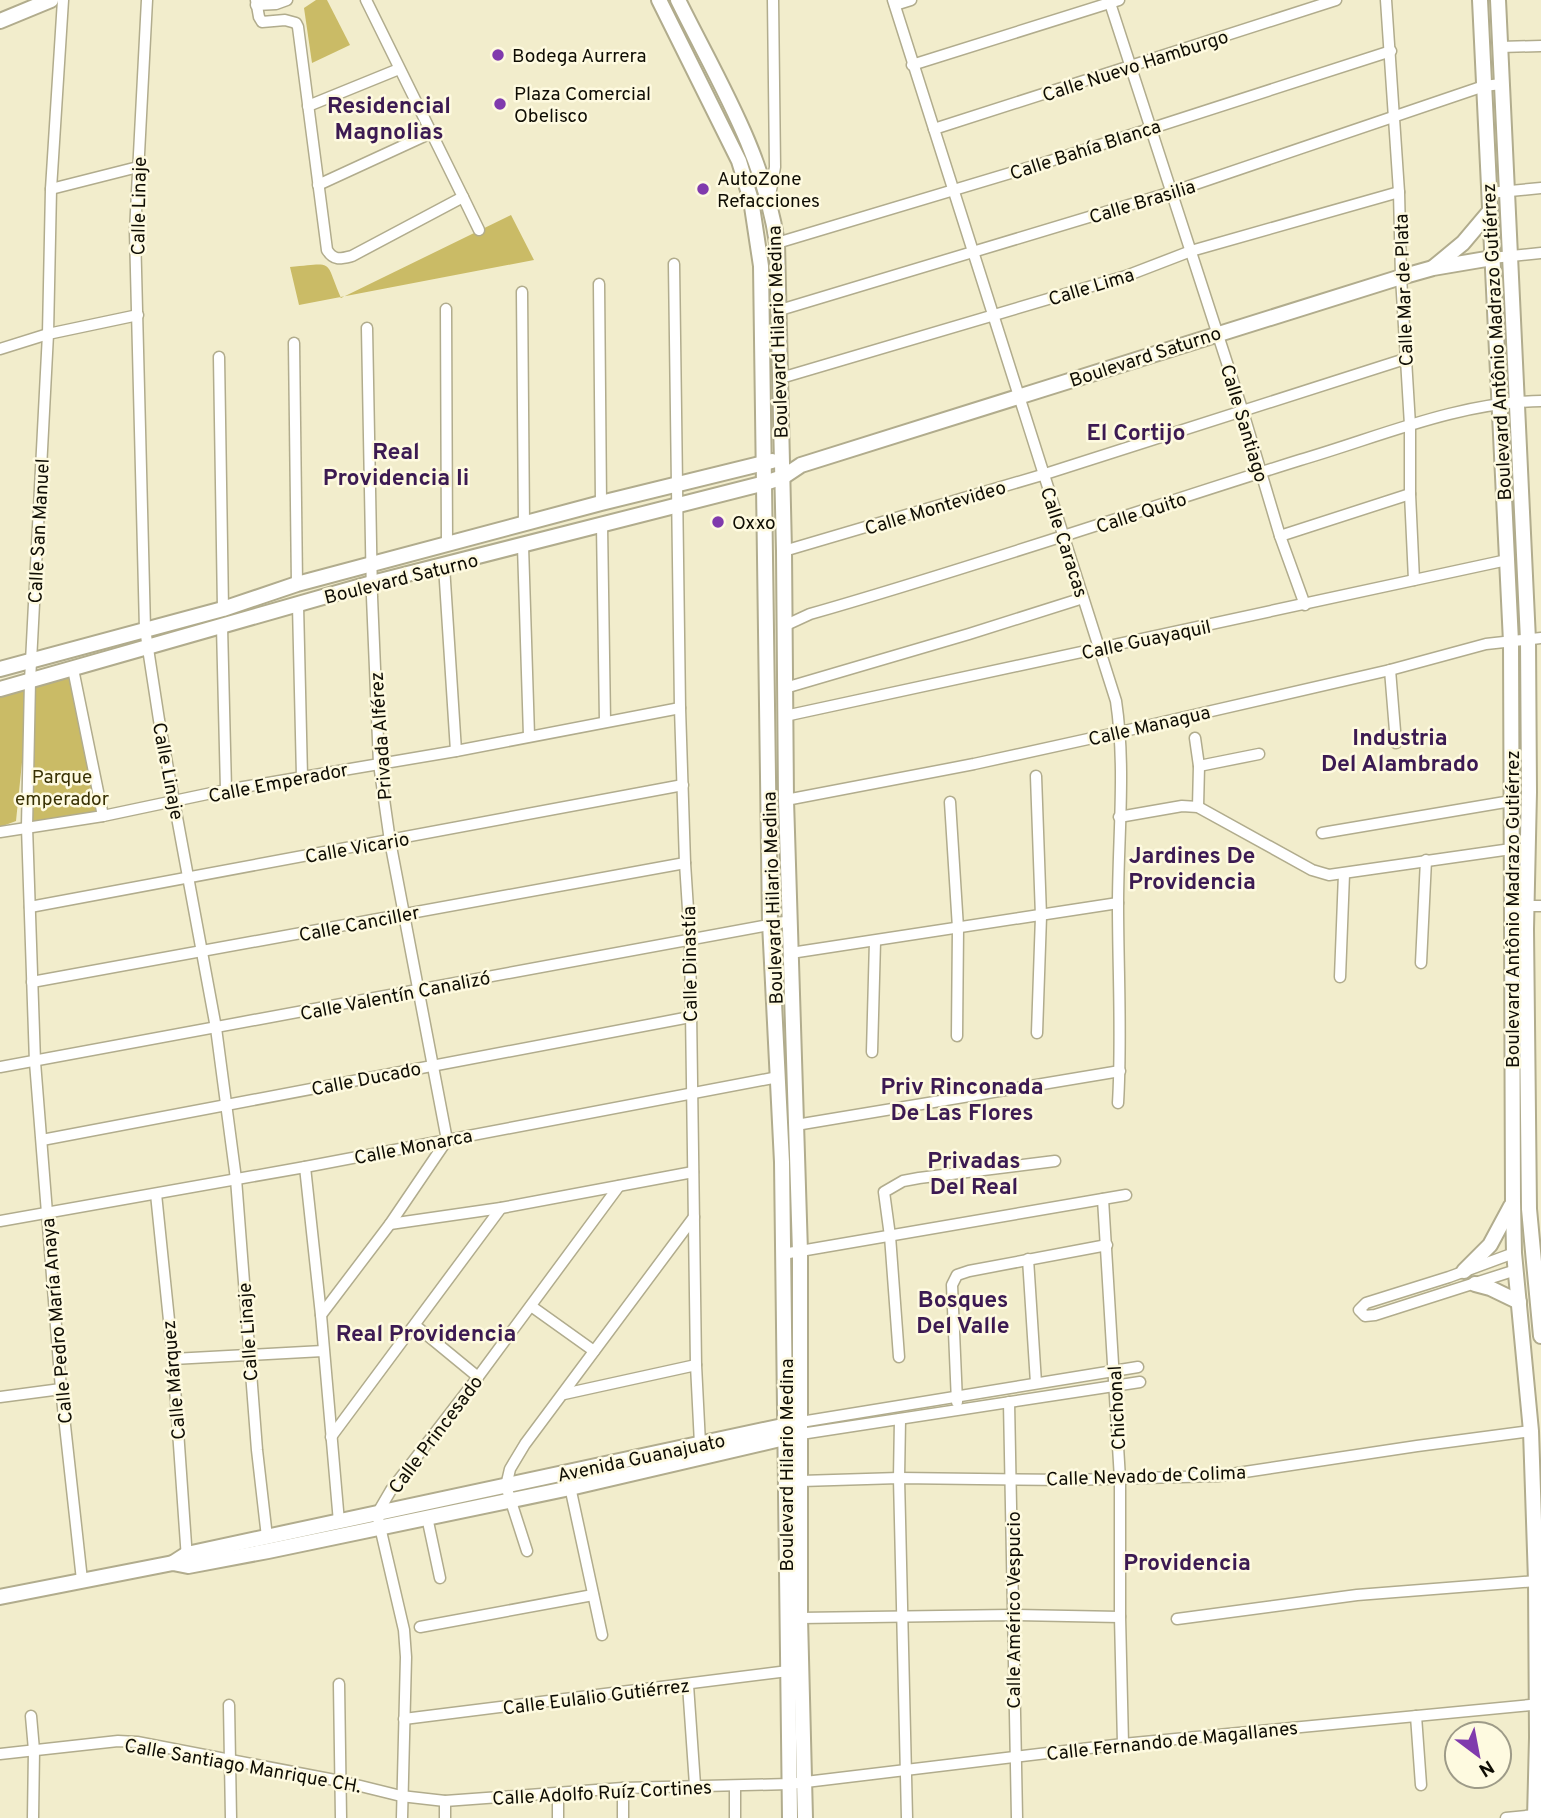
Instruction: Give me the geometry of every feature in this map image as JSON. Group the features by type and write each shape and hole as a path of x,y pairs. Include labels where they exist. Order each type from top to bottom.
{"street":[{"path":"0,21 51,0"},
{"name":"Calle San Manuel","path":"35,1062 27,827 30,681 48,334 51,189 63,0"},
{"name":"Calle Linaje","path":"147,0 135,231 145,629 216,1028 236,1179 257,1450 267,1538"},
{"path":"287,0 276,4 256,2 262,22 285,20 296,23 298,27 327,250 331,256 341,259 352,256 463,197"},
{"path":"366,0 479,230"},
{"name":"Boulevard Hilario Medina","path":"659,0 739,161 751,200 762,289 770,923 783,1254 788,1671 797,1784 805,1818"},
{"name":"Boulevard Hilario Medina","path":"678,0 748,138 769,202 776,243 780,310 786,800 801,1362 797,1784 790,1818"},
{"path":"769,202 775,167 773,0"},
{"path":"894,3 911,0"},
{"name":"Calle Nuevo Hamburgo","path":"934,130 1336,0"},
{"name":"Calle Mar de Plata","path":"1386,0 1399,192 1415,580"},
{"name":"Boulevard Antônio Madrazo Gutiérrez","path":"1480,0 1511,642 1514,1253 1531,1432 1539,1704 1535,1817"},
{"name":"Boulevard Antônio Madrazo Gutiérrez","path":"1498,0 1518,401 1535,639 1534,906 1526,929 1529,1209 1537,1246 1541,1336"},
{"path":"912,65 1113,1"},
{"name":"Calle Santiago","path":"1113,1 1129,66 1152,128 1304,605"},
{"name":"Calle Caracas","path":"894,3 1116,701 1120,732 1118,1103"},
{"path":"1500,47 1541,46"},
{"name":"Calle Bahía Blanca","path":"776,243 955,191 1391,51"},
{"path":"308,106 399,69"},
{"name":"Calle Brasilia","path":"780,310 1172,192 1484,86 1501,84"},
{"path":"318,185 431,133"},
{"path":"51,189 138,167"},
{"path":"1489,193 1541,188"},
{"name":"Calle Lima","path":"781,378 1126,275 1191,251 1399,192"},
{"path":"1433,268 1463,243 1490,211"},
{"path":"1492,258 1541,253"},
{"name":"Boulevard Saturno","path":"0,689 372,583 765,483 783,477 801,465 1401,276 1492,258"},
{"name":"Calle Dinastía","path":"674,264 680,708 690,940 692,1172 700,1444"},
{"path":"599,284 601,503"},
{"path":"522,292 524,524"},
{"path":"446,309 447,545"},
{"path":"0,349 48,334 138,315"},
{"name":"Privada Alférez","path":"367,328 379,764 390,841 447,1140"},
{"path":"294,343 297,584"},
{"path":"219,357 223,609"},
{"name":"Calle Montevideo","path":"785,551 892,521 1405,359"},
{"name":"Calle Quito","path":"784,626 810,614 1063,537 1410,425 1500,403 1541,401"},
{"name":"Boulevard Saturno","path":"0,669 223,609 297,584 765,461 782,460 801,465"},
{"path":"1280,536 1410,494"},
{"path":"602,525 605,722"},
{"path":"523,546 529,736"},
{"name":"Calle Guayaquil","path":"785,716 1507,560"},
{"path":"444,566 456,751"},
{"path":"785,688 1083,598"},
{"path":"298,605 302,777"},
{"path":"222,626 226,790"},
{"name":"Calle Managua","path":"786,800 974,764 1120,732 1390,670 1486,644 1535,639"},
{"path":"73,669 103,816"},
{"path":"1390,670 1396,743"},
{"name":"Calle Emperador","path":"0,832 176,803 226,790 456,751 680,708"},
{"path":"1195,738 1199,766 1198,807"},
{"path":"1199,766 1259,754"},
{"path":"1035,776 1041,916 1037,1033"},
{"name":"Calle Vicario","path":"30,906 683,785"},
{"path":"1322,833 1511,801"},
{"path":"950,802 958,928 957,1036"},
{"path":"1119,817 1182,806 1198,807 1312,870 1329,875 1511,849"},
{"path":"1421,963 1426,860"},
{"name":"Calle Canciller","path":"32,982 685,863"},
{"path":"1340,977 1344,874"},
{"path":"791,953 1118,903"},
{"path":"1511,906 1534,906"},
{"name":"Calle Valentín Canalizó","path":"0,1067 790,921"},
{"path":"872,1052 875,941"},
{"name":"Calle Ducado","path":"42,1140 690,1017"},
{"name":"Calle Pedro María Anaya","path":"35,1062 61,1388 82,1580"},
{"path":"796,1125 1120,1071"},
{"name":"Calle Monarca","path":"0,1221 305,1167 778,1077"},
{"path":"321,1315 390,1224 447,1140"},
{"path":"899,1357 884,1192 892,1185 919,1178 1055,1160"},
{"path":"305,1167 339,1522"},
{"path":"390,1224 501,1208 692,1172"},
{"name":"Calle Princesado","path":"378,1521 391,1490 619,1186"},
{"name":"Calle Márquez","path":"156,1194 173,1359 183,1561"},
{"path":"783,1254 1126,1195"},
{"name":"Chichonal","path":"1103,1199 1120,1479 1123,1744"},
{"path":"1464,1271 1490,1245 1513,1202"},
{"path":"331,1437 501,1208"},
{"path":"1529,1209 1541,1221"},
{"path":"527,1551 508,1492 510,1469 525,1444 694,1217"},
{"path":"958,1409 953,1279 969,1270 1107,1245"},
{"path":"1537,1246 1366,1303 1360,1307 1360,1312 1365,1316 1375,1315 1537,1263"},
{"path":"1028,1259 1036,1383"},
{"path":"1475,1284 1519,1302"},
{"path":"531,1306 594,1351"},
{"path":"416,1326 478,1377"},
{"path":"173,1359 323,1351"},
{"path":"785,1364 801,1362"},
{"path":"564,1394 696,1365"},
{"name":"Avenida Guanajuato","path":"0,1597 569,1481 801,1428 957,1396 1138,1367"},
{"name":"Avenida Guanajuato","path":"801,1428 900,1419 1140,1382"},
{"path":"0,1397 61,1388"},
{"name":"Calle Américo Vespucio","path":"1009,1402 1013,1479 1012,1615 1017,1818"},
{"path":"900,1419 906,1818"},
{"name":"Avenida Guanajuato","path":"569,1481 700,1444 785,1432"},
{"name":"Calle Nevado de Colima","path":"801,1481 1218,1476 1531,1432"},
{"path":"569,1481 602,1635"},
{"name":"Avenida Guanajuato","path":"183,1561 339,1522 427,1517 508,1492"},
{"path":"427,1517 440,1578"},
{"path":"378,1521 404,1630 406,1657 402,1818"},
{"path":"1177,1619 1357,1595 1536,1581"},
{"path":"420,1627 593,1595"},
{"path":"800,1618 1012,1615 1120,1617"},
{"name":"Calle Eulalio Gutiérrez","path":"404,1719 788,1671"},
{"path":"339,1684 341,1818"},
{"path":"688,1685 695,1786"},
{"name":"Calle Fernando de Magallanes","path":"797,1784 1123,1744 1539,1704"},
{"path":"229,1705 230,1818"},
{"path":"31,1716 34,1750 33,1818"},
{"path":"1416,1716 1421,1786"},
{"name":"Calle Santiago Manrique CH.","path":"0,1754 118,1741 154,1745 340,1781 401,1796"},
{"name":"Calle Adolfo Ruíz Cortines","path":"401,1796 444,1801 623,1788 797,1784"},
{"path":"735,1786 735,1818"},
{"path":"623,1788 624,1818"},
{"path":"558,1793 558,1818"},
{"path":"444,1801 445,1818"},
{"path":"1506,1818 1535,1817"}],"green space":[{"path":"316,0 327,0 350,45 312,63 304,8"},
{"path":"511,215 534,260 345,296"},
{"path":"326,266 341,297 299,305 290,267"},
{"name":"Parque emperador","path":"73,669 103,816 27,827 29,694 16,821 0,827 0,690"}],"place":[{"name":"Bodega Aurrera","path":"498,55"},
{"name":"Plaza Comercial Obelisco","path":"500,104"},
{"name":"AutoZone Refacciones","path":"703,189"},
{"name":"Oxxo","path":"718,522"}],"district":[{"name":"Residencial Magnolias","path":"389,118"},
{"name":"El Cortijo","path":"1136,432"},
{"name":"Real Providencia Ii","path":"396,464"},
{"name":"Industria Del Alambrado","path":"1400,750"},
{"name":"Jardines De Providencia","path":"1192,868"},
{"name":"Priv Rinconada De Las Flores","path":"962,1099"},
{"name":"Privadas Del Real","path":"974,1173"},
{"name":"Bosques Del Valle","path":"963,1312"},
{"name":"Real Providencia","path":"426,1333"},
{"name":"Providencia","path":"1187,1562"}]}
